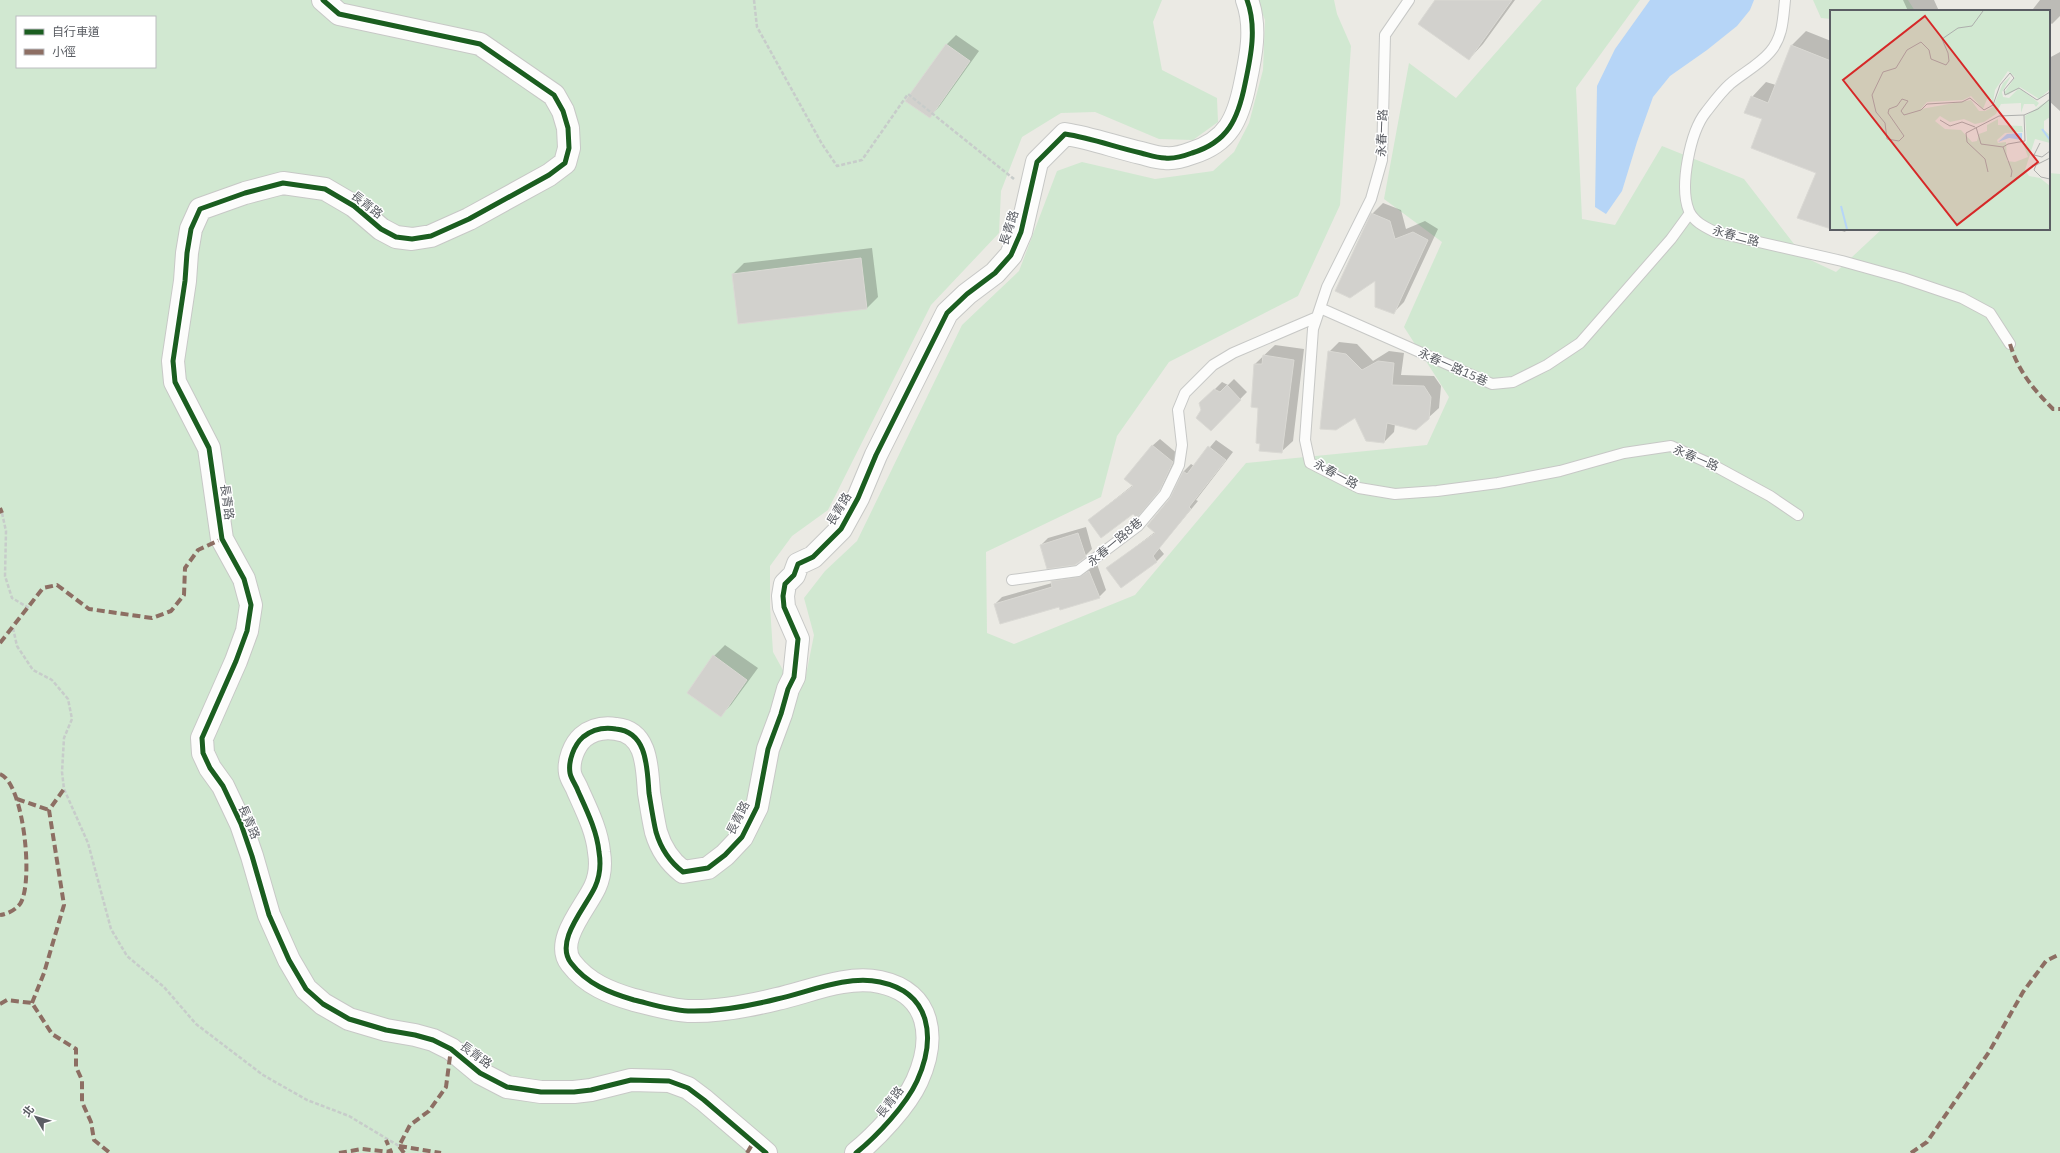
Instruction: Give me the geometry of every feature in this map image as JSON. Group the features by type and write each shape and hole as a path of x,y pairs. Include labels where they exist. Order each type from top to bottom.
{"street":[{"name":"長青路","path":"323,0 340,14 480,44 554,95 563,111 568,128 569,148 565,163 549,175 470,219 431,236 412,239 396,237 381,229 354,206 325,189 283,183 245,193 200,209 191,229 187,253 185,281 173,360 175,382 209,448 222,539 244,579 251,605 247,631 236,661 202,738 203,754 210,768 223,786 241,824 269,915 289,960 306,989 323,1004 350,1019 386,1030 433,1040 452,1050 480,1072 507,1087 541,1092 574,1092 591,1090 630,1080 669,1081 688,1088 766,1153"},
{"name":"長青路","path":"856,1153 868,1144 903,1103 917,1082 927,1051 928,1032 925,1016 918,1004 894,987 880,982 861,980 742,1006 687,1011 617,995 597,986 581,974 569,961 566,951 567,939 574,923 597,884 600,863 598,841 570,774 570,761 583,736 602,727 623,729 638,741 644,752 648,766 650,793 657,834 669,861 683,872 708,868 725,855 742,837 756,807 768,749 781,714 788,689 794,677 798,639 784,607 783,596 785,584 794,575 798,564 813,557 841,529 858,498 876,455 947,313 967,294 995,273 1011,255 1021,232 1037,162 1065,134 1085,137 1164,158 1184,156 1202,150 1218,141 1232,124 1242,99 1251,56 1253,30 1247,0"}],"lane":[{"name":"永春一路","path":"1409,0 1385,35 1382,160 1373,191 1327,287 1314,329 1305,440 1310,463 1359,488 1395,494 1437,491 1498,483 1560,471 1624,454 1671,446 1713,465 1770,496 1798,515"},
{"path":"1690,213 1685,198 1685,180 1691,145 1704,113 1729,85 1770,52 1781,34 1786,0"},
{"name":"永春一路15巷","path":"1319,313 1492,384 1513,382 1547,365 1580,343 1671,239 1690,213"},
{"name":"永春二路","path":"1690,213 1701,225 1715,232 1903,278 1962,298 1990,313 2010,344"},
{"name":"永春一路8巷","path":"1012,580 1078,572 1138,526 1166,494 1179,465 1182,445 1178,410 1185,393 1213,365 1233,353 1319,313"}],"path":[{"path":"754,0 757,27 822,144 837,166 862,160 908,94 1030,192"},
{"path":"2,514 6,531 5,576 12,598 28,608"},
{"path":"13,628 17,646 33,670 52,680 68,699 72,718 64,738 62,772 64,789 88,842 111,929 127,956 164,987 196,1024 264,1075 307,1100 349,1116 399,1146"}],"green space":[{"path":"0,0 1162,0 1153,22 1162,70 1217,98 1218,122 1193,140 1159,139 1095,112 1061,113 1022,137 1001,191 999,233 931,305 828,510 792,536 770,566 770,606 773,652 784,672 806,675 814,635 804,598 825,571 857,541 962,325 1019,271 1057,171 1082,162 1155,179 1213,171 1234,152 1249,123 1263,70 1265,20 1257,0 1334,0 1337,14 1351,46 1340,205 1298,296 1169,362 1117,436 1101,497 986,552 987,633 1014,644 1135,595 1246,463 1427,445 1449,397 1404,327 1442,242 1384,199 1409,63 1456,98 1542,0 1640,0 1576,88 1582,219 1615,225 1662,146 1744,179 1804,257 1836,272 1881,230 2050,230 2050,173 2060,174 2060,1153 0,1153"},
{"path":"1813,0 1908,0 1914,10 1830,10 1830,19 1821,18"}],"water":[{"path":"1650,0 1754,0 1750,10 1737,26 1707,50 1670,76 1653,97 1622,191 1606,214 1595,207 1597,86 1615,49"}],"building":[{"path":"1435,0 1512,0 1469,60 1418,24"},
{"path":"946,44 970,61 930,118 905,101"},
{"path":"1791,45 1830,61 1830,229 1797,218 1816,173 1751,148 1762,119 1744,113 1751,96 1768,103"},
{"path":"1371,213 1390,221 1395,239 1413,232 1428,240 1394,314 1375,307 1375,281 1350,298 1335,291"},
{"path":"861,258 867,309 738,324 732,274"},
{"path":"1328,351 1346,354 1362,370 1378,361 1394,363 1392,385 1424,386 1431,397 1429,419 1416,430 1387,423 1384,443 1366,441 1355,418 1336,430 1320,429"},
{"path":"1263,355 1294,360 1282,453 1259,451 1260,444 1256,443 1258,408 1251,407 1254,364 1262,364"},
{"path":"1227,385 1241,400 1211,431 1196,418 1201,410 1199,403 1214,389 1220,392"},
{"path":"1152,445 1173,462 1160,490 1137,518 1133,514 1101,538 1088,520 1133,486 1124,479"},
{"path":"1208,446 1226,460 1189,507 1191,509 1153,556 1157,562 1121,588 1106,568 1155,533 1147,526 1170,498 1183,471 1187,474"},
{"path":"1078,533 1086,557 1075,565 1047,569 1040,545"},
{"path":"1089,571 1100,598 1060,610 1059,607 1000,624 994,604 1052,587 1051,581 1079,577"},
{"path":"713,655 747,680 721,717 687,693"}],"marked path":[{"path":"2010,344 2017,363 2027,380 2053,409 2060,409"},
{"path":"0,508 2,513"},
{"path":"0,643 43,588 57,585 89,609 152,618 171,611 184,595 185,568 198,550 222,539"},
{"path":"0,774 8,781 15,795 21,814 26,856 26,877 24,893 20,904 6,914 0,915"},
{"path":"32,1003 44,973 64,905 49,810 64,789"},
{"path":"17,799 49,810"},
{"path":"1911,1153 1927,1142 1989,1052 2023,992 2046,961 2060,954"},
{"path":"0,1004 7,1000 32,1003 52,1034 76,1049 76,1067 82,1080 82,1102 91,1122 94,1140 110,1153"},
{"path":"404,1153 399,1146 410,1125 429,1111 446,1087 451,1049"},
{"path":"339,1153 362,1149 391,1152 386,1140"},
{"path":"747,1153 753,1143"},
{"path":"399,1146 441,1153"}],"cycle path":[{"path":"323,0 339,14 480,44 554,95 563,111 568,128 569,148 565,163 549,175 469,219 431,236 412,239 396,237 381,229 354,206 325,189 283,183 245,193 200,209 191,229 187,253 185,281 173,361 175,382 209,448 222,539 244,579 251,605 247,631 236,661 202,738 203,753 210,768 223,786 241,824 269,915 289,960 306,989 323,1004 349,1019 386,1030 433,1040 451,1049 480,1073 507,1087 541,1092 574,1092 591,1090 631,1080 669,1081 688,1088 766,1153"},
{"path":"856,1153 890,1120 906,1100 917,1081 927,1049 925,1020 920,1007 910,996 897,988 880,982 867,980 841,982 744,1006 688,1011 661,1007 634,1000 608,991 584,977 571,963 567,954 566,945 573,924 595,887 599,874 600,856 594,829 571,775 570,763 572,754 577,744 583,737 599,729 616,729 627,732 634,737 640,744 644,753 654,822 660,844 666,855 683,872 708,868 725,855 742,837 757,807 768,749 781,714 788,689 794,677 798,639 784,607 783,596 785,584 794,575 798,564 813,557 841,529 858,498 876,455 947,313 967,294 995,273 1011,255 1021,232 1037,162 1065,134 1162,158 1186,155 1204,148 1223,136 1235,118 1239,108 1249,63 1252,42 1252,21 1247,0"}]}
